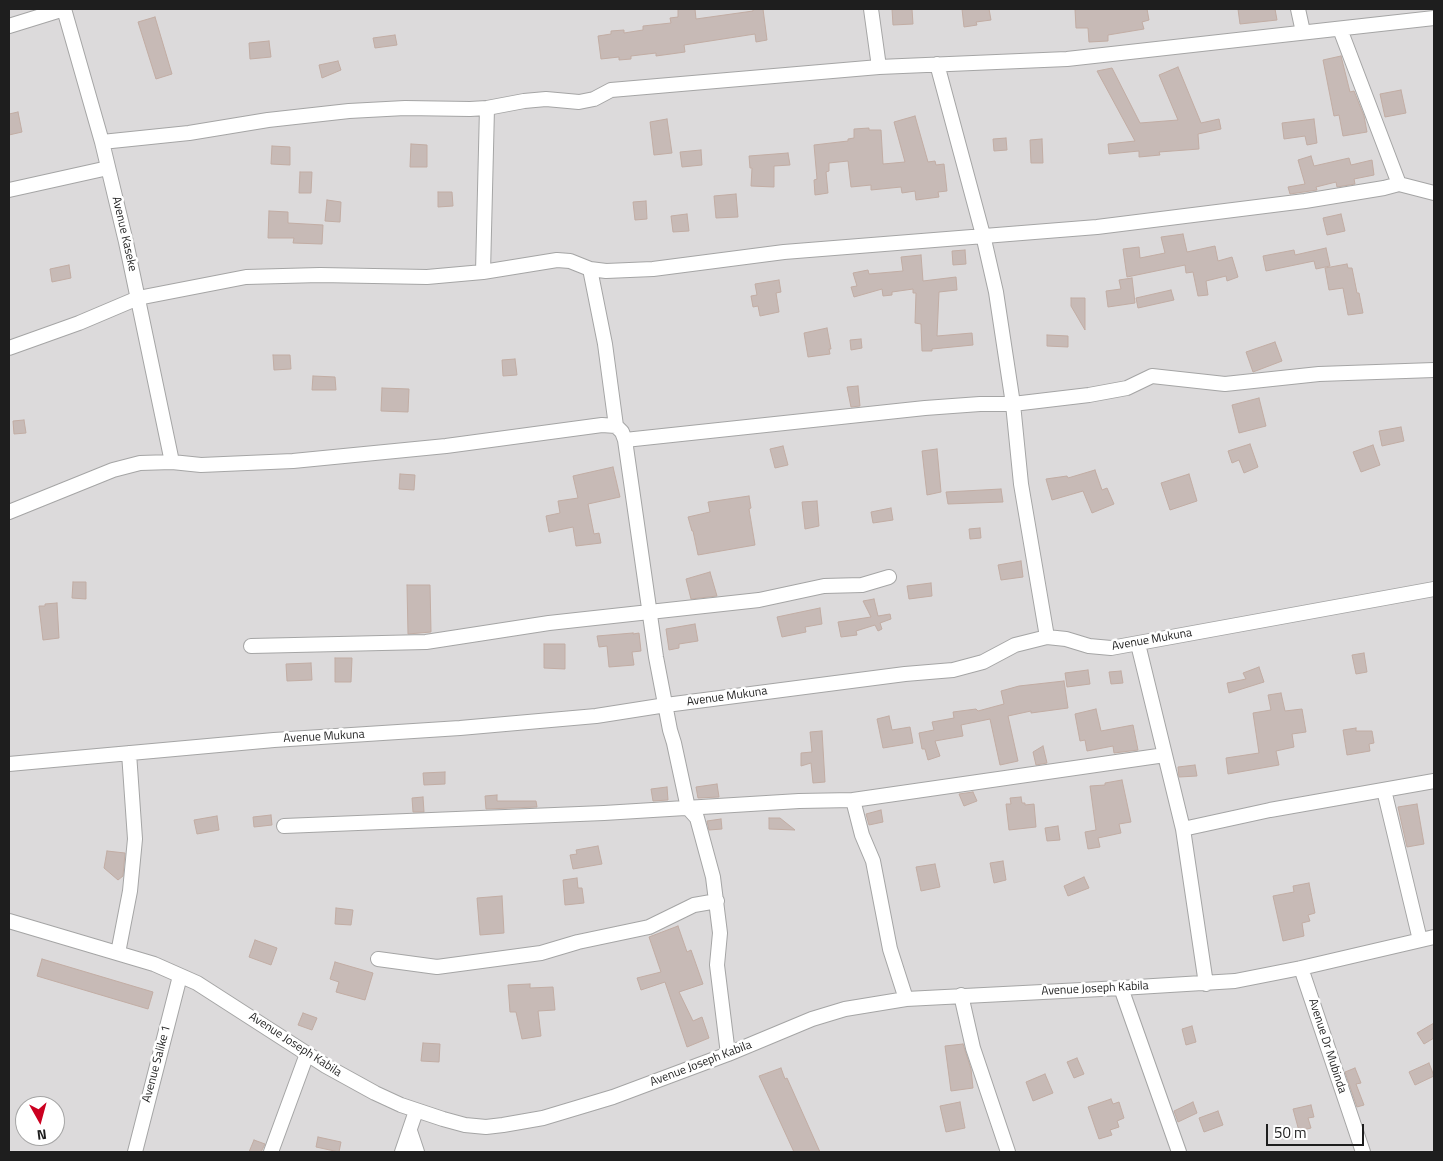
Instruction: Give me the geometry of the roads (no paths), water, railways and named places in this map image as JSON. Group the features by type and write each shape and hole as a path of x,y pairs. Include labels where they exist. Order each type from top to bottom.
{"street":[{"path":"9,26 64,9"},
{"name":"Avenue Kaseke","path":"64,9 102,142 126,242 172,462"},
{"path":"871,9 879,67"},
{"path":"1298,9 1303,32"},
{"path":"102,142 189,133 268,120 368,109 487,108 507,103 541,100 578,102 594,99 611,90 879,67 1067,58 1434,18"},
{"path":"1340,29 1399,184"},
{"path":"937,64 983,235 996,292 1013,404 1021,484 1047,637"},
{"path":"483,272 487,108"},
{"path":"9,190 108,168"},
{"path":"9,348 79,323 138,298 246,277 320,275 427,277 483,272 557,260 570,261 590,269 606,271 653,269 784,252 1097,227 1333,197 1399,184 1434,193"},
{"path":"590,269 605,344 616,426 622,432 625,440 650,612 666,705 688,808 697,818 713,877 720,933 717,965 728,1054"},
{"path":"625,440 925,408 1013,404 1102,393 1132,386 1152,376 1225,384 1326,374 1434,370"},
{"path":"9,512 118,469 140,463 172,462 201,465 293,461 446,446 602,425 616,426"},
{"path":"251,646 426,642 502,629 759,600 824,586 862,585 889,577"},
{"name":"Avenue Mukuna","path":"9,764 274,740 524,723 596,716 666,705 906,674 952,670 983,662 1015,646 1047,637 1066,639 1089,646 1111,648 1434,590"},
{"path":"1138,644 1183,829 1206,984"},
{"path":"118,953 130,891 135,839 129,753"},
{"path":"284,826 594,814 800,801 853,800 1164,755"},
{"path":"1183,829 1270,810 1434,781"},
{"path":"1384,790 1420,940"},
{"path":"853,800 862,835 873,861 890,949 906,999"},
{"path":"378,959 437,967 541,953 578,942 649,927 694,905 717,901"},
{"name":"Avenue Joseph Kabila","path":"9,921 154,964 198,983 306,1054 375,1093 416,1111 465,1125 486,1127 543,1118 613,1097 728,1054 812,1019 845,1009 906,999 961,995 1206,984 1235,981 1301,968 1434,937"},
{"name":"Avenue Dr Mubinda","path":"1301,968 1363,1152"},
{"name":"Avenue Salike 1","path":"135,1152 180,976"},
{"path":"1121,988 1179,1152"},
{"path":"961,995 973,1048 1008,1152"},
{"path":"271,1152 306,1054"},
{"path":"402,1152 416,1111"},
{"path":"410,1132 417,1152"}]}
